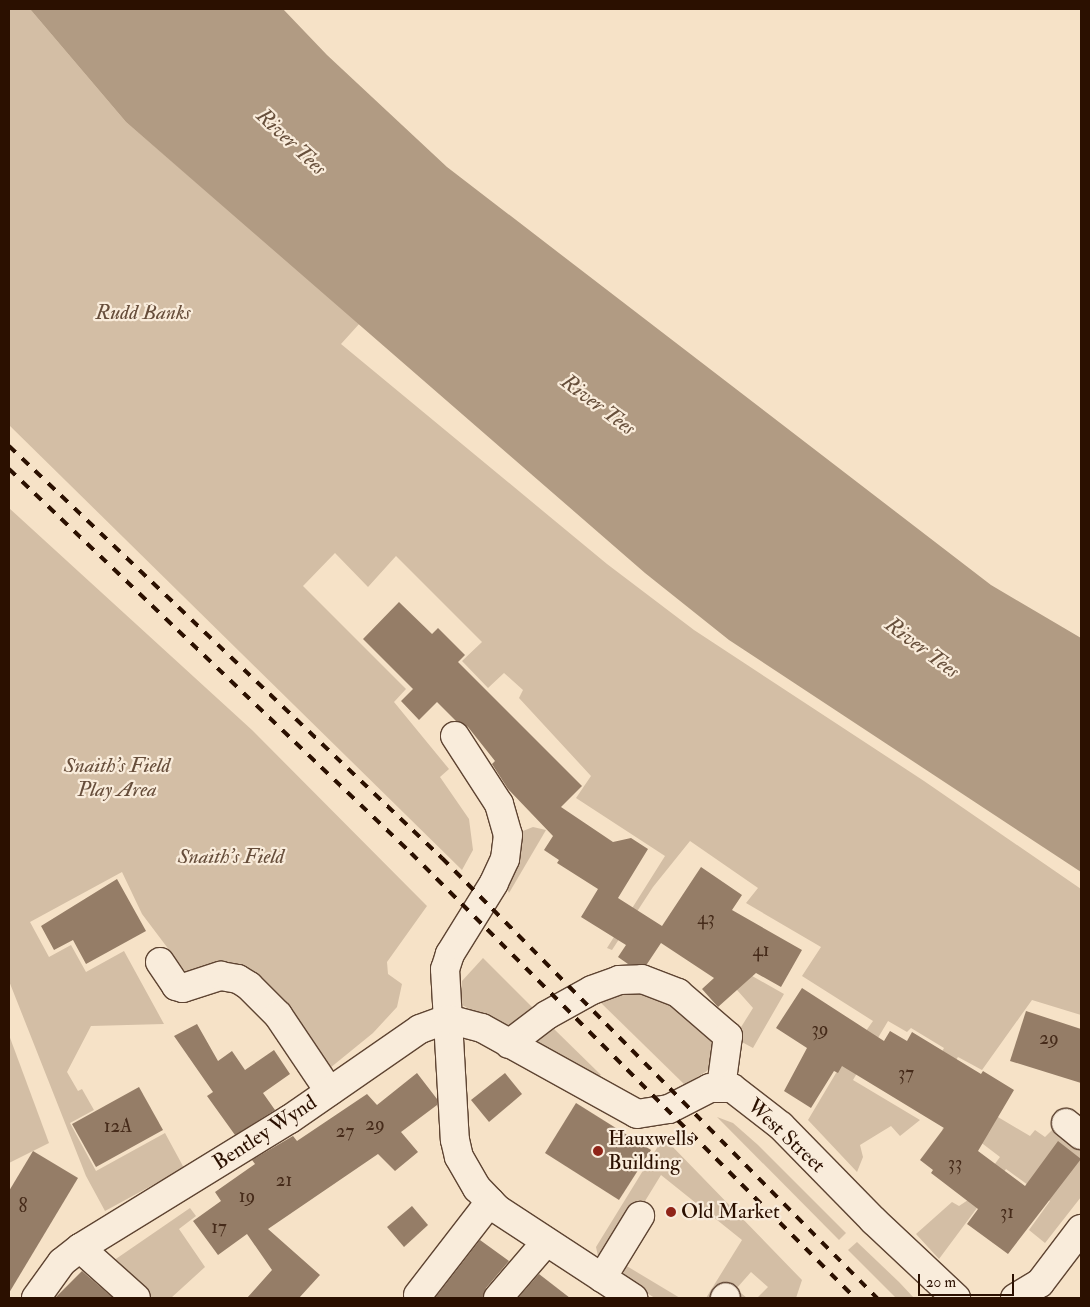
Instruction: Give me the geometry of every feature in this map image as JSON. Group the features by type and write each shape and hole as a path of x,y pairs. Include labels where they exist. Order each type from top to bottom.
{"street":[{"path":"455,736 499,804 508,835 505,859 494,883 450,954 446,969 455,1140 465,1170 490,1202 546,1242 633,1298"},
{"path":"160,962 176,986 183,988 221,976 238,978 249,986 278,1015 329,1091"},
{"path":"448,1020 482,1028 509,1044 637,1114 662,1112 710,1088 721,1087 728,1036 678,993 642,979 619,980 592,990 547,1015 509,1044"},
{"name":"Bentley Wynd","path":"36,1298 62,1262 80,1248 282,1124 420,1029 448,1020"},
{"name":"West Street","path":"721,1087 732,1088 781,1126 872,1220 956,1298"},
{"path":"418,1295 490,1202"},
{"path":"602,1278 640,1216"},
{"path":"1014,1298 1040,1283 1081,1229"},
{"path":"498,1298 546,1242"},
{"path":"80,1248 136,1298"}],"green space":[{"name":"Rudd Banks","path":"9,9 30,9 126,122 360,323 341,344 607,564 694,630 924,781 1081,889 1081,1015 1032,1000 982,1070 958,1057 951,1067 938,1059 944,1048 911,1028 907,1032 888,1021 853,1080 920,1120 900,1136 891,1126 860,1145 863,1157 857,1172 808,1120 836,1073 873,1021 802,976 821,947 746,903 758,888 690,841 653,887 612,950 607,948 665,856 576,798 591,776 519,698 523,690 504,673 488,688 462,661 482,642 396,556 368,587 335,553 303,586 406,689 394,702 449,769 440,777 469,819 473,850 462,870 9,425"},
{"name":"Snaith's Field","path":"9,508 252,730 427,906 387,962 388,974 402,984 397,1007 373,1033 330,1068 247,971 231,962 214,965 194,974 185,971 142,914 122,872 30,922 49,957 71,945 86,972 124,951 164,1024 91,1026 67,1072 78,1091 82,1089 94,1110 70,1123 96,1171 165,1133 184,1168 105,1211 86,1176 9,981"},
{"path":"533,827 546,830 509,893 505,884 518,838 523,831"},
{"path":"717,956 784,994 753,1048 740,1041 738,1032 753,1008 713,963"},
{"path":"483,958 539,1014 512,1035 459,1003 462,981"},
{"path":"650,987 718,1034 715,1061 707,1071 685,1085 597,999"},
{"path":"553,1028 601,1075 596,1078 531,1043"},
{"path":"9,1035 49,1143 9,1163"},
{"path":"966,1098 1030,1136 1035,1130 1045,1137 1058,1124 1081,1144 1081,1197 1045,1243 1029,1230 1050,1201 1006,1169 939,1259 916,1234 952,1202 959,1206 968,1200 1000,1157 962,1128 953,1138 942,1129 954,1120"},
{"path":"717,1117 733,1123 758,1145 846,1233 839,1240"},
{"path":"667,1141 802,1280 796,1298 757,1298 768,1287 751,1272 736,1289 747,1298 706,1298 742,1240 661,1175 612,1255 599,1261 596,1247 660,1143"},
{"path":"190,1208 196,1216 179,1229 205,1267 171,1298 151,1298 110,1263"},
{"path":"857,1242 914,1298 896,1298 848,1250"},
{"path":"625,1265 680,1298 655,1298 623,1279"}],"water":[{"name":"River Tees","path":"30,9 283,9 327,55 447,167 991,585 1081,638 1081,872 729,640 645,573 126,122"}],"building":[{"path":"399,602 432,634 438,628 465,655 458,662 582,786 561,807 613,842 631,838 648,849 618,898 662,926 701,867 742,895 732,910 802,950 781,987 756,973 718,1007 702,989 714,978 661,943 647,964 628,964 618,957 626,945 581,917 598,889 557,863 559,860 544,850 553,836 508,789 492,764 495,761 468,727 456,721 437,702 419,720 401,701 413,689 363,639"},
{"path":"117,879 146,931 86,964 73,940 54,950 41,926"},
{"path":"802,988 884,1041 890,1031 907,1041 912,1032 981,1074 983,1071 1014,1090 978,1151 1025,1186 1058,1141 1081,1159 1008,1254 967,1224 978,1209 931,1173 933,1170 920,1160 944,1128 842,1066 838,1073 834,1071 811,1108 784,1091 807,1048 776,1028"},
{"path":"1026,1011 1081,1029 1081,1083 1010,1061"},
{"path":"197,1024 218,1061 232,1051 245,1070 274,1050 290,1074 263,1093 275,1110 235,1135 207,1096 213,1092 174,1036"},
{"path":"417,1073 437,1099 437,1105 401,1132 418,1152 395,1171 378,1154 268,1229 320,1275 299,1298 247,1298 272,1270 247,1234 218,1255 193,1221 221,1201 215,1192 255,1164 252,1160 293,1136 297,1141 367,1094 377,1105"},
{"path":"505,1073 522,1094 489,1122 471,1100"},
{"path":"139,1087 163,1130 96,1167 72,1124"},
{"name":"Hauxwells Building","path":"576,1103 651,1150 619,1200 545,1153"},
{"path":"33,1151 78,1178 9,1293 9,1191"},
{"path":"412,1206 428,1225 404,1247 387,1227"},
{"path":"480,1240 509,1261 486,1288 483,1298 435,1298"},
{"path":"82,1271 113,1298 55,1298"},
{"path":"539,1274 570,1298 518,1298"}],"railway":[{"path":"9,446 442,858 877,1298"},
{"path":"9,469 411,853 855,1298"}],"place":[{"name":"Hauxwells Building","path":"598,1151"},
{"name":"Old Market","path":"671,1212"}],"park label":[{"name":"Snaith's Field Play Area","path":"117,778"}]}
